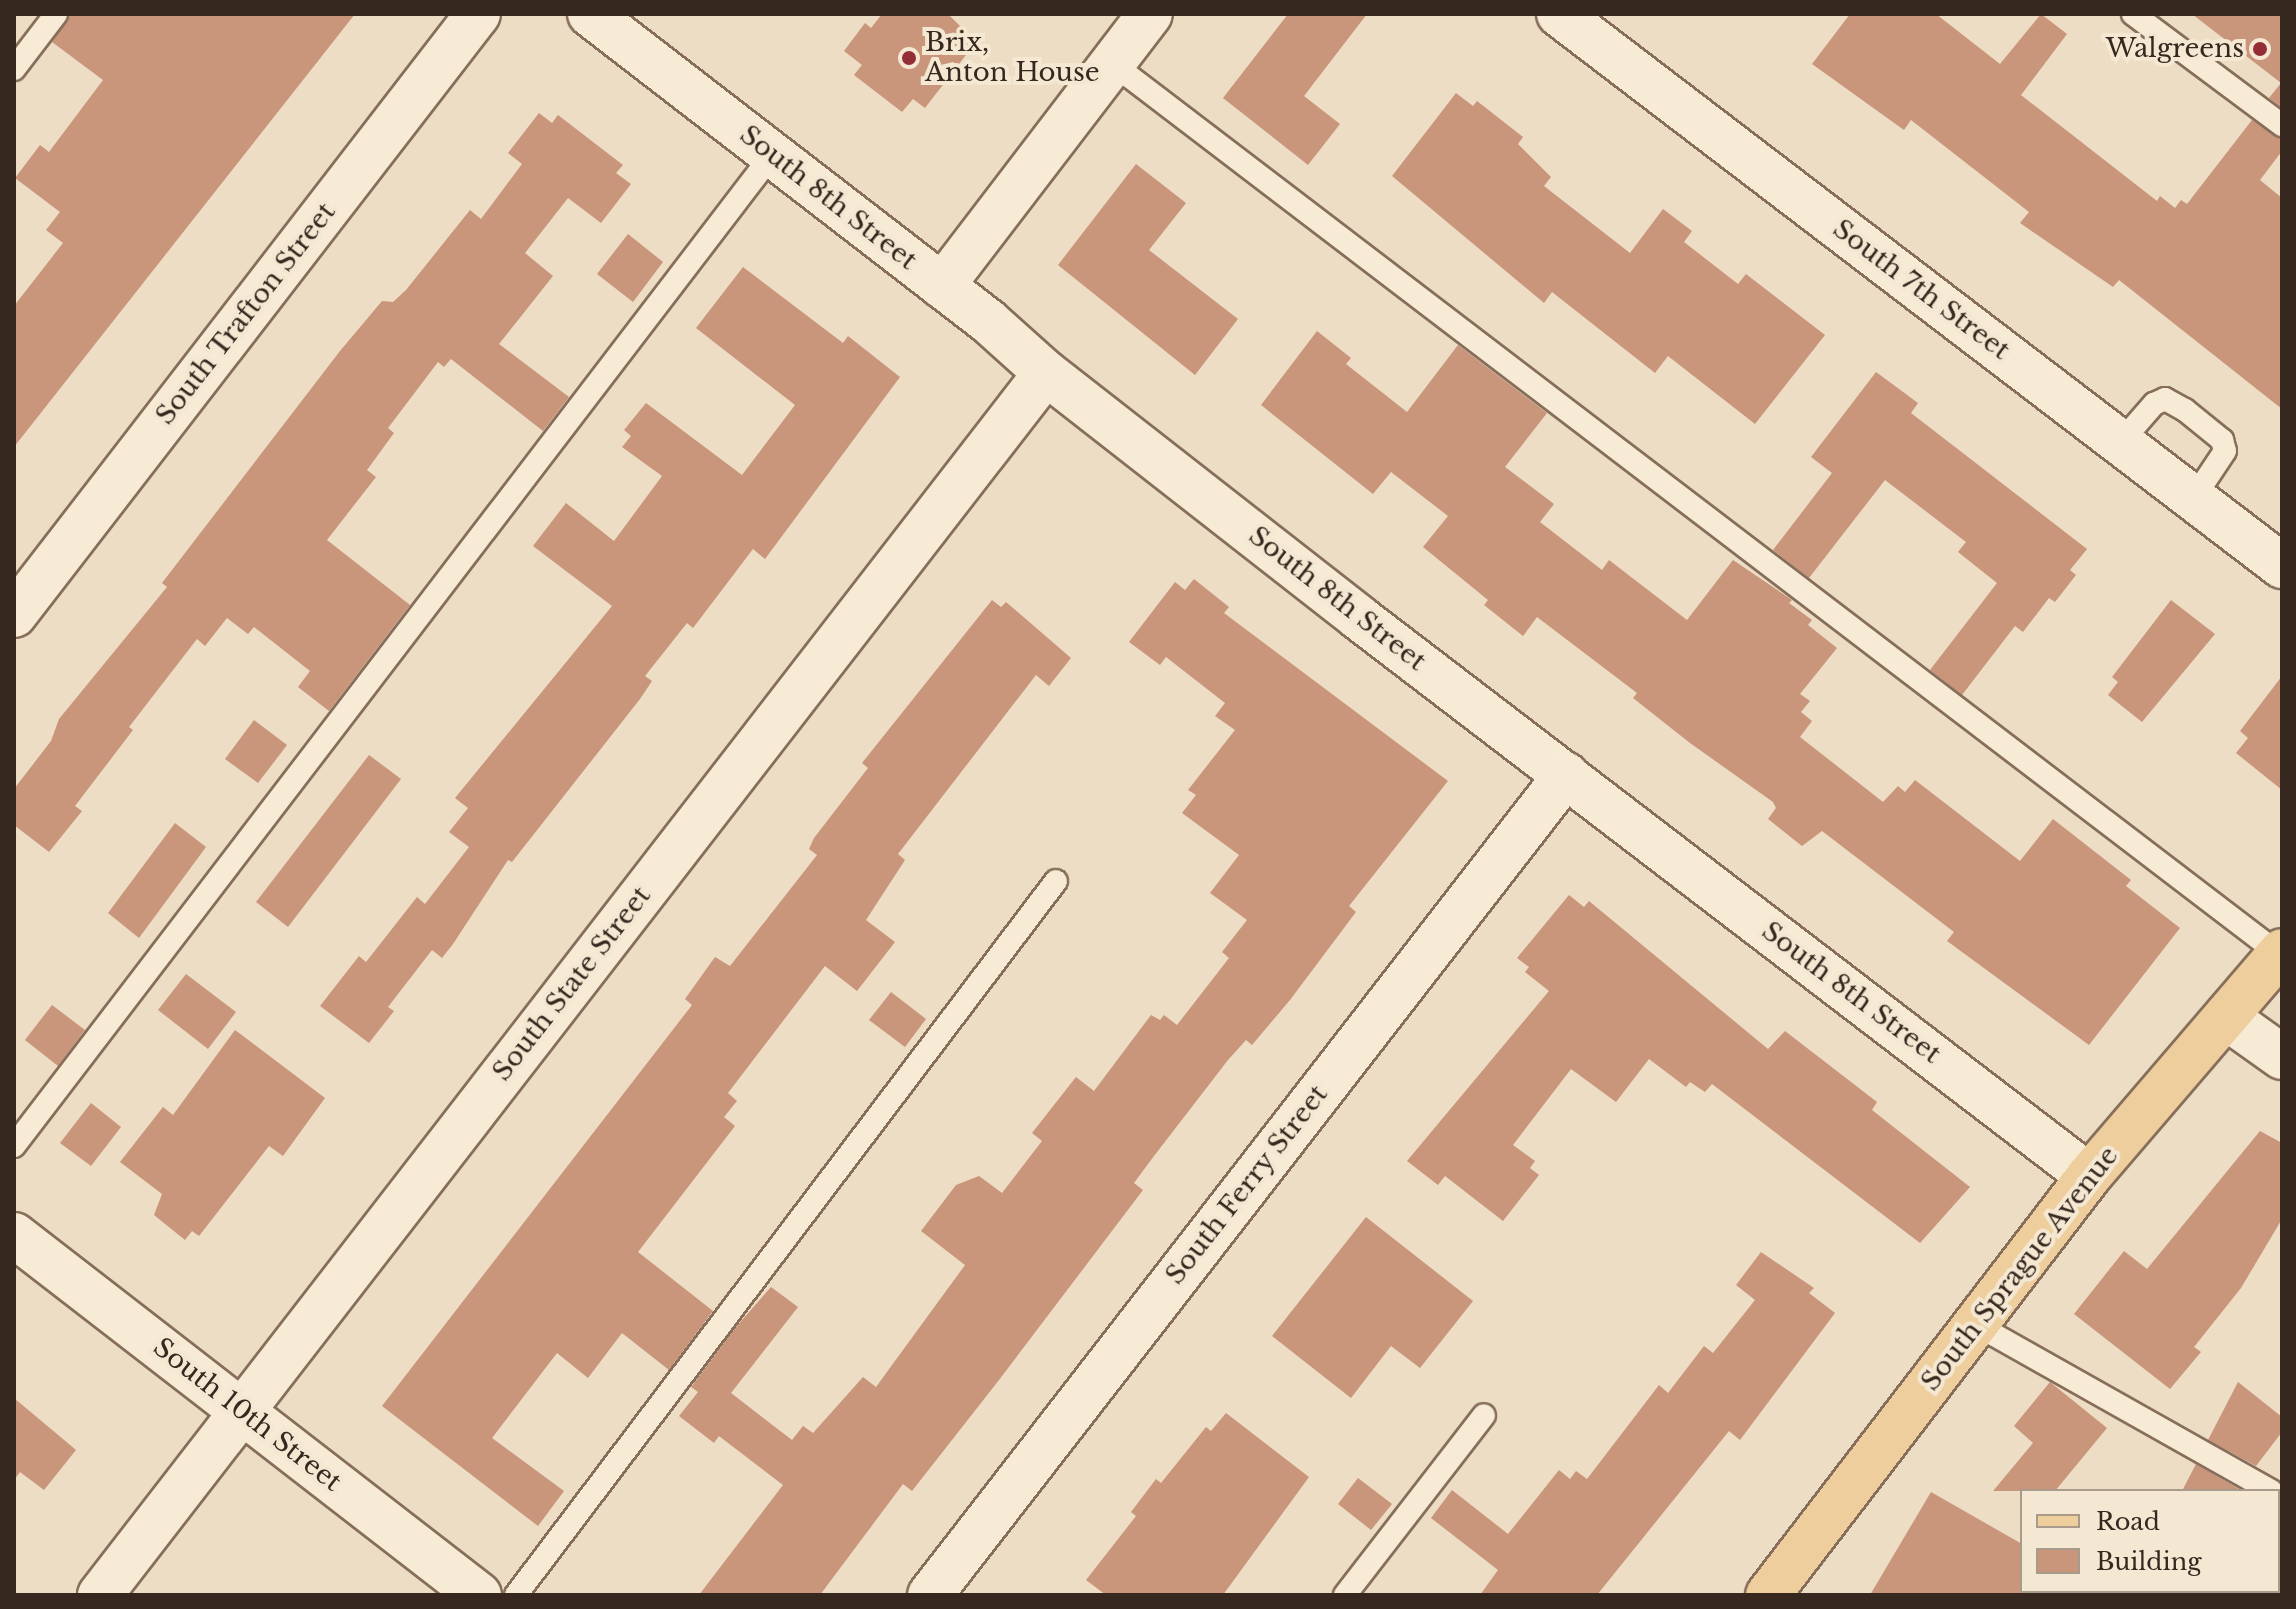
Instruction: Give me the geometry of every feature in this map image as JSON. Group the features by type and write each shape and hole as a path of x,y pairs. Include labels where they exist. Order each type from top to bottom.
{"main road":[{"name":"South Sprague Avenue","path":"1768,1595 2089,1176 2281,953"}],"street":[{"name":"South Trafton Street","path":"14,615 478,14"},
{"path":"942,286 1150,14"},
{"name":"South 7th Street","path":"1559,14 2282,566"},
{"name":"South 8th Street","path":"604,18 772,155 942,286 1046,373 2089,1176"},
{"name":"South State Street","path":"100,1595 1046,373"},
{"name":"South Ferry Street","path":"930,1595 1566,775"},
{"path":"2226,1017 2282,1057"},
{"name":"South 10th Street","path":"14,1235 479,1595"}],"lane":[{"path":"14,69 56,14"},
{"path":"2133,14 2282,125"},
{"path":"1113,64 2281,953"},
{"path":"14,1146 772,155"},
{"path":"2120,443 2154,404 2165,399 2185,410 2222,440 2225,451 2193,499"},
{"path":"516,1595 1056,881"},
{"path":"1975,1324 2267,1489"},
{"path":"1345,1595 1484,1415"}],"building":[{"path":"70,14 355,14 14,447 14,306 63,243 46,230 60,212 15,178 40,145 49,152 103,80 52,42"},
{"name":"Brix, Anton House","path":"882,14 948,14 976,42 925,108 913,99 902,112 854,75 862,65 844,51 865,23 871,28"},
{"path":"1288,14 1367,14 1304,96 1340,124 1308,165 1223,98"},
{"path":"1850,14 1936,14 2000,64 2041,14 2067,34 2021,95 2157,201 2160,196 2175,208 2181,200 2187,204 2252,120 2282,139 2282,151 2260,180 2282,198 2282,409 2119,280 2113,287 2020,223 2029,212 1911,120 1904,130 1812,64"},
{"name":"Walgreens","path":"2192,14 2282,14 2282,108 2269,98 2281,83"},
{"path":"1456,93 1473,106 1477,101 1523,137 1518,144 1551,177 1544,186 1630,253 1663,209 1692,231 1684,242 1738,284 1746,274 1825,335 1755,424 1668,356 1655,373 1552,292 1544,303 1392,176"},
{"path":"539,113 552,123 558,115 623,165 616,173 631,184 601,223 568,198 525,253 553,276 499,344 569,397 543,431 451,359 444,367 438,362 388,428 394,433 367,470 376,477 327,540 410,605 329,711 298,687 310,671 254,627 248,634 227,618 205,646 197,639 129,727 133,730 75,806 82,811 49,852 14,825 14,789 51,741 59,719 167,587 162,583 382,301 393,302 406,290 470,210 481,219 522,164 508,153"},
{"path":"1136,164 1186,203 1149,250 1238,319 1195,375 1058,265"},
{"path":"628,234 663,262 633,302 597,274"},
{"path":"743,267 843,343 848,336 900,377 765,559 753,549 693,628 687,623 645,676 652,681 640,699 512,862 508,860 442,958 432,950 388,1007 394,1011 369,1043 320,1006 359,956 366,962 417,897 425,904 469,847 449,832 468,808 455,798 612,606 533,546 566,503 614,541 662,476 622,447 631,436 624,430 646,403 742,475 795,405 696,328"},
{"path":"1317,331 1351,358 1346,364 1407,412 1458,345 1547,413 1505,467 1554,504 1540,522 1602,570 1609,560 1687,620 1733,560 1792,600 1789,603 1812,620 1808,625 1837,648 1800,694 1810,701 1801,712 1812,721 1800,737 1883,802 1898,786 1905,792 1915,780 2020,861 2053,819 2131,880 2126,886 2180,928 2089,1045 1947,941 1954,932 1822,831 1802,846 1768,819 1776,808 1773,802 1690,743 1633,698 1637,693 1537,617 1523,636 1484,605 1488,600 1423,547 1448,516 1391,472 1373,494 1261,405"},
{"path":"1876,372 1918,403 1911,413 2087,549 2070,570 2076,575 2055,602 2049,598 2023,632 2015,626 1962,695 1930,670 1997,583 1958,552 1966,542 1885,480 1809,578 1773,550 1832,473 1811,457"},
{"path":"1194,579 1229,607 1224,613 1448,781 1349,906 1356,912 1290,1000 1252,1045 1246,1040 1228,1060 1154,1156 1134,1183 1143,1190 999,1380 912,1491 903,1484 820,1595 699,1595 783,1485 719,1436 714,1443 679,1416 698,1392 691,1387 735,1328 771,1287 798,1307 731,1393 792,1440 803,1426 813,1433 863,1377 876,1387 965,1265 921,1231 956,1185 979,1176 1002,1193 1042,1141 1032,1133 1076,1077 1094,1091 1151,1015 1160,1020 1164,1015 1177,1025 1229,958 1222,952 1247,920 1210,893 1239,855 1182,813 1196,795 1188,790 1235,730 1215,716 1225,703 1166,657 1160,665 1129,642 1175,582 1185,590"},
{"path":"992,600 1001,607 1006,602 1071,658 1049,686 1036,675 898,854 905,860 866,920 895,942 857,991 825,966 728,1093 737,1101 724,1117 735,1126 638,1252 713,1311 669,1370 622,1333 588,1378 557,1353 492,1438 564,1491 538,1526 382,1406 692,1005 685,999 715,957 730,966 817,855 809,849 814,838 868,768 862,763"},
{"path":"2171,600 2215,634 2142,722 2108,695 2118,682 2112,677"},
{"path":"2282,676 2282,790 2236,753 2248,738 2240,731"},
{"path":"254,720 287,745 258,783 225,759"},
{"path":"369,755 401,779 288,927 256,902"},
{"path":"175,823 206,847 139,938 108,913"},
{"path":"1569,895 1584,907 1589,901 1768,1049 1785,1031 1877,1102 1872,1110 1970,1187 1920,1243 1712,1084 1705,1092 1690,1082 1686,1087 1649,1059 1616,1102 1571,1069 1513,1145 1535,1161 1530,1168 1539,1175 1503,1221 1445,1176 1438,1185 1407,1161 1549,991 1525,972 1529,967 1517,958"},
{"path":"186,974 236,1012 208,1049 158,1010"},
{"path":"891,992 926,1019 905,1047 869,1020"},
{"path":"52,1005 85,1030 58,1066 25,1040"},
{"path":"235,1030 325,1098 283,1156 269,1146 199,1236 192,1231 185,1240 154,1215 162,1194 120,1162 163,1107 173,1115"},
{"path":"91,1103 121,1127 91,1166 60,1143"},
{"path":"2260,1131 2282,1143 2282,1219 2241,1288 2194,1347 2201,1352 2170,1389 2074,1314 2124,1251 2147,1269"},
{"path":"1366,1217 1473,1301 1420,1368 1391,1346 1351,1398 1272,1336"},
{"path":"1761,1252 1814,1288 1809,1293 1835,1313 1740,1440 1729,1431 1597,1595 1480,1595 1498,1570 1431,1518 1452,1490 1508,1534 1559,1470 1570,1479 1576,1471 1587,1479 1659,1385 1668,1393 1704,1346 1713,1353 1755,1300 1736,1285"},
{"path":"2050,1382 2107,1428 2057,1489 1993,1491 2033,1443 2014,1426"},
{"path":"2238,1382 2282,1417 2282,1432 2256,1466 2208,1440"},
{"path":"14,1398 76,1450 44,1490 20,1472 14,1480"},
{"path":"1226,1413 1309,1477 1223,1595 1106,1595 1086,1580 1136,1516 1131,1512 1156,1479 1161,1483 1206,1427 1211,1431"},
{"path":"2196,1464 2239,1489 2183,1489"},
{"path":"1358,1478 1392,1504 1371,1530 1338,1504"},
{"path":"1931,1492 2020,1543 2022,1595 1870,1595"}],"place":[{"name":"Walgreens","path":"2260,49"},
{"name":"Brix, Anton House","path":"909,58"}]}
